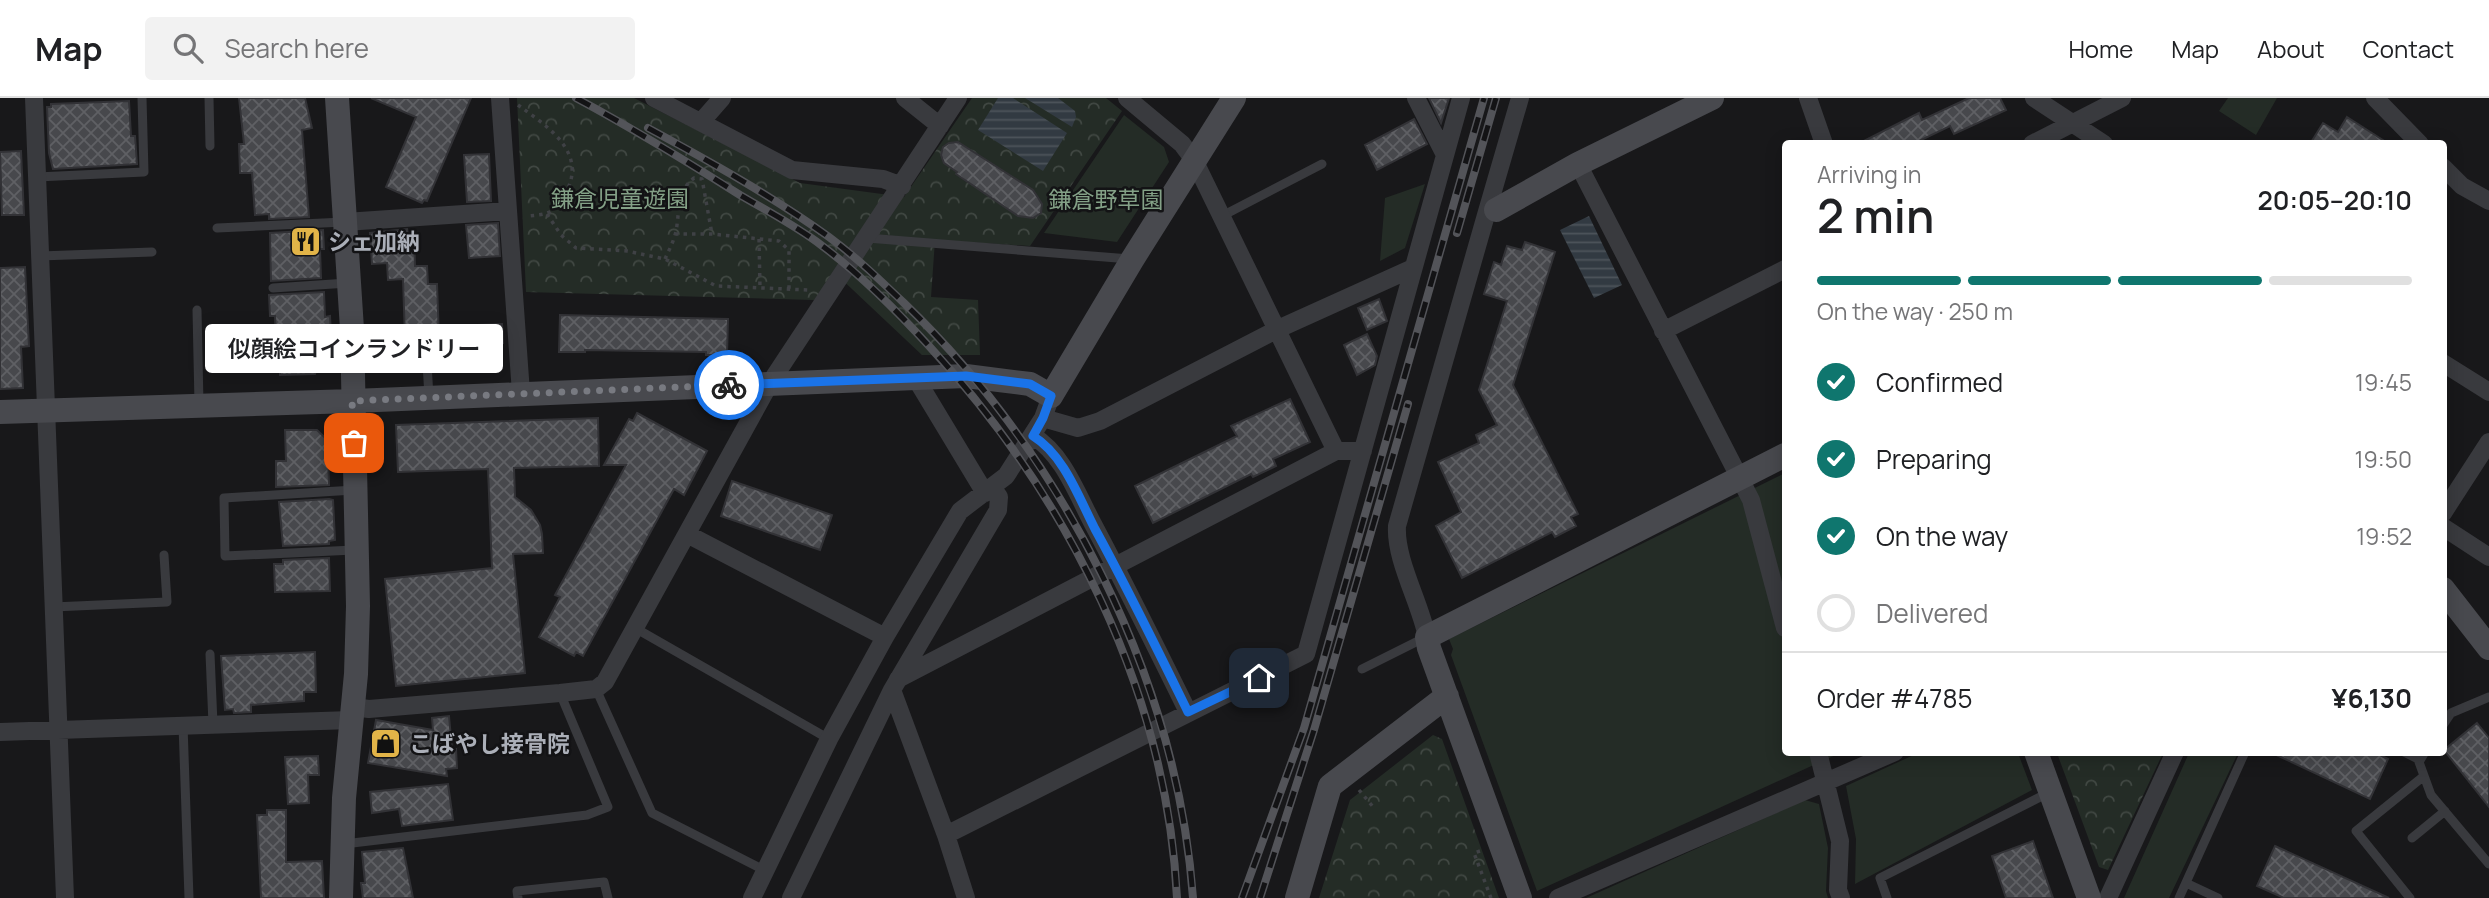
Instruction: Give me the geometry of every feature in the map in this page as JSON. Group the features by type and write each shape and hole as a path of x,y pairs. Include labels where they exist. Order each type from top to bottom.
{"street":[{"path":"34,98 65,898"},
{"path":"337,98 352,329 358,606 344,798 341,898"},
{"path":"654,98 792,170 883,179 902,186"},
{"path":"701,122 722,98"},
{"path":"905,98 940,126"},
{"path":"0,732 213,724 596,689 605,682 770,383 958,98"},
{"path":"1127,98 1182,144 1194,160 1336,451"},
{"path":"752,898 829,739 885,637 960,511 1006,476 1033,436 1132,260 1234,98"},
{"path":"1416,98 1445,155"},
{"path":"946,835 1307,654 1461,98"},
{"path":"1520,98 1491,212 1397,526 1398,548 1422,614 1429,648 1520,898"},
{"path":"1491,212 1578,164 1712,98"},
{"path":"1808,98 1823,140"},
{"path":"2034,98 2098,140"},
{"path":"2040,140 2122,98"},
{"path":"2375,98 2416,140"},
{"path":"506,99 508,214 520,393"},
{"path":"1578,164 1751,500 1782,617"},
{"path":"2447,171 2462,186 2489,201"},
{"path":"345,222 508,214"},
{"path":"0,412 352,401 966,376 1030,384 1063,426 1078,428 1100,421 1278,329 1413,268"},
{"path":"1663,331 1782,271"},
{"path":"2447,366 2489,392"},
{"path":"791,898 895,684 998,510 999,497 988,490 915,377"},
{"path":"1033,436 1043,442 1058,459 1116,567 1188,712"},
{"path":"2447,507 2489,442"},
{"path":"895,684 1336,451 1363,451"},
{"path":"1427,637 1782,456"},
{"path":"2447,530 2489,557"},
{"path":"687,534 885,637"},
{"path":"2447,594 2489,648"},
{"path":"895,684 966,898"},
{"path":"1297,898 1330,786 1447,696"},
{"path":"1819,756 1840,841 1838,890 1841,898"},
{"path":"1558,898 1885,756"},
{"path":"2037,756 2089,898"},
{"path":"2108,898 2173,756"}],"lane":[{"path":"37,177 144,172 142,98"},
{"path":"209,98 210,146"},
{"path":"1222,216 1322,164"},
{"path":"217,228 345,222"},
{"path":"867,238 1132,260"},
{"path":"40,256 152,252"},
{"path":"273,288 349,283"},
{"path":"197,310 199,406"},
{"path":"427,363 429,397"},
{"path":"355,491 223,498 225,556 356,550"},
{"path":"53,607 167,602 164,555"},
{"path":"635,628 829,739"},
{"path":"1362,669 1427,637"},
{"path":"210,654 213,724"},
{"path":"596,689 652,813 764,870"},
{"path":"343,844 587,816 608,807 560,693"},
{"path":"2447,719 2451,713 2489,696"},
{"path":"183,725 190,898"},
{"path":"2179,898 2243,756"},
{"path":"2423,756 2419,762 2431,795 2489,864"},
{"path":"2410,898 2356,831 2424,776"},
{"path":"1887,898 1880,878 2050,792"},
{"path":"2412,838 2445,811"},
{"path":"518,898 517,891 604,883 608,898"},
{"path":"2186,883 2218,898"}],"path":[{"path":"506,99 555,133 567,149 573,165 570,185 555,209 547,214 508,214"},
{"path":"665,259 675,234 684,186 694,178 702,179 712,234"},
{"path":"547,214 561,235 576,248 627,251 665,259 716,286 818,290"},
{"path":"675,234 712,234 779,241 789,250 789,289"},
{"path":"760,239 760,288"},
{"path":"1358,788 1374,808"},
{"path":"1489,848 1474,853 1491,898"}],"green space":[{"name":"鎌倉児童遊園","path":"517,98 634,98 800,183 904,197 972,98 1106,98 1122,111 1030,246 935,240 931,297 978,300 980,355 922,355 835,273 814,300 526,292"},
{"path":"2228,98 2277,98 2256,135 2219,111"},
{"name":"鎌倉野草園","path":"1124,115 1164,147 1169,162 1117,242 1044,233"},
{"path":"1425,184 1405,248 1380,261 1385,198"},
{"path":"1782,474 1782,756 1833,756 1537,891 1451,655 1453,649 1449,639"},
{"path":"1433,735 1442,739 1499,898 1319,898 1350,800"},
{"path":"1911,756 2019,756 2032,790 1855,884 1856,839 1846,786"},
{"path":"2058,756 2162,756 2108,870 2099,867"},
{"path":"2188,756 2237,756 2169,898 2124,898"},
{"path":"1805,800 1819,804 1828,848 1828,898 1586,898"}],"shaded area":[{"path":"998,98 1013,98 1067,133 1043,171 978,130"},
{"path":"1025,98 1058,98 1075,111 1072,127"},
{"path":"1589,216 1622,285 1594,298 1560,230"}],"building":[{"path":"239,98 305,98 312,128 302,130 309,217 269,219 269,214 255,215 252,173 240,173 239,144 244,144"},
{"path":"371,98 471,98 427,201 422,203 386,187 416,117"},
{"path":"1429,98 1449,98 1441,123"},
{"path":"1969,98 2000,98 2006,110 1954,134 1950,126 1921,140 1866,140 1919,113 1922,120"},
{"path":"129,101 131,136 135,136 137,164 53,169 49,153 47,107 51,107 51,104"},
{"path":"2347,117 2383,140 2312,140 2323,123 2338,132"},
{"path":"1414,119 1427,144 1377,170 1365,145"},
{"path":"958,142 1033,190 1042,204 1041,213 1033,218 1018,216 956,174 957,172 944,163 941,155 943,147"},
{"path":"21,151 24,215 2,215 0,152"},
{"path":"489,154 491,201 467,202 464,155"},
{"path":"498,223 500,256 469,258 466,225"},
{"path":"407,229 408,238 414,238 415,266 427,266 428,284 437,284 439,338 405,339 403,279 388,280 387,263 372,264 370,233"},
{"path":"323,230 324,249 320,249 321,278 271,281 270,233"},
{"path":"1525,242 1555,252 1513,385 1578,514 1571,517 1576,526 1555,537 1552,532 1462,578 1436,526 1461,512 1438,462 1479,443 1476,435 1497,425 1479,390 1507,301 1484,294 1494,262 1501,265 1507,246 1522,250"},
{"path":"25,267 29,346 21,347 23,388 0,389 0,268"},
{"path":"324,292 325,317 330,316 331,334 326,334 326,362 318,364 315,374 280,375 280,341 276,341 275,316 270,316 269,295"},
{"path":"1379,299 1387,321 1367,330 1358,308"},
{"path":"560,315 728,319 727,355 706,355 706,352 559,352"},
{"path":"502,324 503,343 496,343 497,368 455,370 453,326"},
{"path":"1367,334 1377,356 1375,365 1357,375 1344,345"},
{"path":"1290,399 1310,442 1273,459 1276,466 1253,477 1251,474 1153,523 1135,486 1237,436 1231,426"},
{"path":"637,413 707,451 684,495 674,489 583,656 576,652 574,656 539,637 560,597 555,595 626,465 604,465 629,419 633,421"},
{"path":"598,418 599,466 514,468 515,497 531,510 542,534 543,553 513,554 525,673 396,686 385,579 492,568 488,469 398,472 396,425"},
{"path":"285,430 317,430 339,451 328,452 329,485 276,487 276,461 286,461"},
{"path":"732,481 832,515 820,550 721,516"},
{"path":"333,500 335,540 329,541 329,544 283,546 279,502"},
{"path":"329,558 330,591 275,592 274,564 283,564 283,560"},
{"path":"315,652 316,692 304,692 304,701 251,705 251,712 234,713 233,709 225,710 221,656"},
{"path":"449,716 457,768 446,769 447,776 368,763 376,720 433,730 432,718"},
{"path":"2477,723 2489,738 2489,807 2447,754 2447,748"},
{"path":"318,756 319,775 308,775 309,803 288,804 285,757"},
{"path":"2279,756 2382,756 2388,759 2370,799"},
{"path":"448,784 453,820 402,826 399,809 372,813 370,792"},
{"path":"267,810 286,810 286,862 322,861 324,898 261,898 257,815 267,815"},
{"path":"2033,841 2053,898 2006,898 1992,856"},
{"path":"2275,846 2389,898 2284,898 2257,886"},
{"path":"403,848 413,898 363,898 361,883 365,883 362,852"}],"railway":[{"path":"576,98 659,145 821,245 891,306 979,404 1025,466 1065,532 1101,601 1131,672 1153,746 1169,821 1177,898"},
{"path":"1242,898 1304,728 1484,98"},
{"path":"1457,233 1496,98"},
{"path":"648,128 763,193 849,253 904,303 961,363 1014,429 1061,500 1102,575 1136,653 1163,733 1182,815 1193,898"},
{"path":"1260,898 1314,730 1408,404"}],"way so far":[{"path":"354,443 352,401 729,385"}],"place":[{"name":"シェ加納","path":"305,242"},
{"name":"似顔絵コインランドリー","path":"354,443"},
{"name":"こばやし接骨院","path":"386,744"}],"route":[{"path":"729,385 966,376 1030,384 1051,396 1033,436 1043,442 1058,459 1116,567 1188,712 1259,678"}]}
